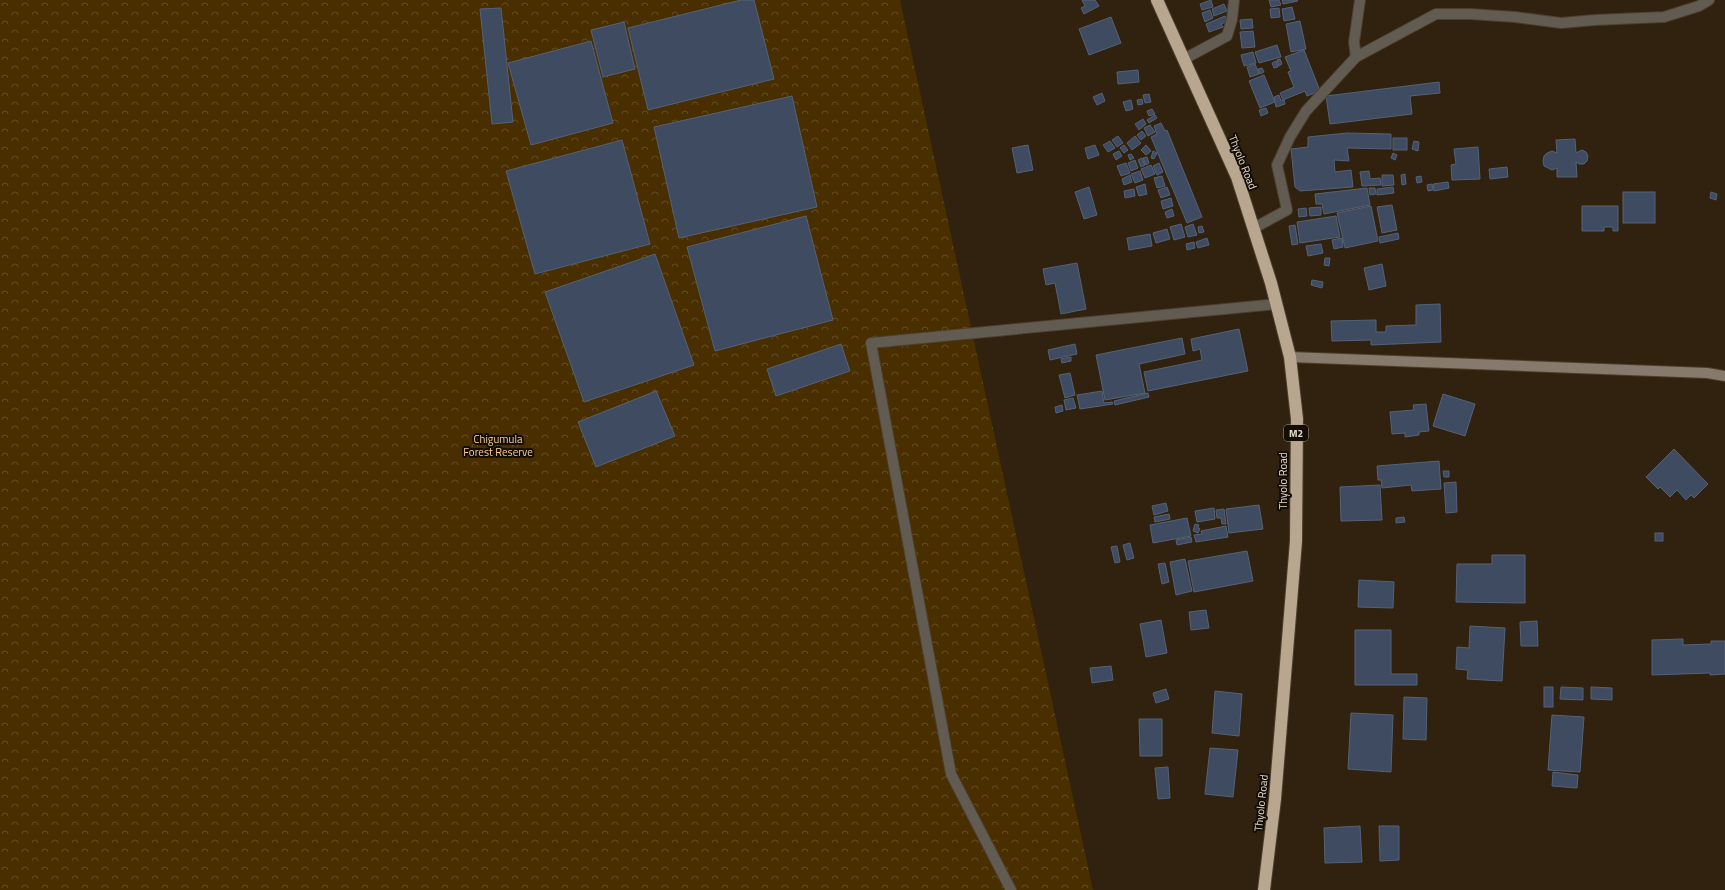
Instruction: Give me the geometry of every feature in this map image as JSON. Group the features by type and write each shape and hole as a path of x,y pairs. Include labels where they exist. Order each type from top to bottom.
{"highway":[{"name":"Thyolo Road","path":"1157,0 1237,177 1277,304 1290,357 1296,419 1296,541 1275,799 1264,890"}],"street":[{"path":"1184,59 1227,36 1232,19 1234,0"},
{"path":"1356,58 1354,42 1360,0"},
{"path":"1254,228 1286,210 1277,165 1290,137 1306,111 1356,58 1436,14 1470,14 1515,17 1561,23 1664,17 1699,6 1709,0"},
{"path":"1011,890 951,774 871,343 1277,304"},
{"path":"1290,357 1707,373 1725,376"}],"green space":[{"name":"Chigumula Forest Reserve","path":"0,0 900,0 1093,890 0,890"}],"building":[{"path":"741,0 754,0 774,79 648,110 628,28"},
{"path":"1082,0 1095,0 1099,6 1084,14 1081,8 1085,6"},
{"path":"1211,0 1213,7 1202,10 1200,4"},
{"path":"1269,0 1279,0 1281,5 1271,7"},
{"path":"1282,0 1297,0 1298,1 1283,4"},
{"path":"1224,4 1227,11 1214,16 1212,9"},
{"path":"1292,7 1295,19 1284,21 1282,9"},
{"path":"501,8 513,122 492,124 480,9"},
{"path":"1279,8 1280,17 1271,18 1270,9"},
{"path":"1210,10 1213,18 1205,22 1202,13"},
{"path":"1225,16 1228,21 1221,24 1223,27 1209,32 1206,24"},
{"path":"1111,17 1121,43 1089,55 1079,29"},
{"path":"1252,19 1253,28 1241,29 1240,20"},
{"path":"1300,21 1306,49 1291,52 1286,24"},
{"path":"624,22 635,69 603,77 591,30"},
{"path":"1253,31 1255,47 1242,48 1240,32"},
{"path":"591,41 613,123 531,145 508,63"},
{"path":"1277,45 1281,57 1259,63 1255,52"},
{"path":"1304,50 1320,91 1307,96 1305,91 1283,100 1280,93 1294,87 1288,72 1291,71 1285,57"},
{"path":"1253,52 1256,63 1244,66 1241,55"},
{"path":"1280,59 1282,64 1279,66 1277,60"},
{"path":"1276,61 1278,67 1274,68 1272,63"},
{"path":"1255,64 1259,74 1250,77 1247,67"},
{"path":"1262,68 1264,72 1260,74 1258,69"},
{"path":"1138,70 1139,82 1118,84 1117,72"},
{"path":"1264,75 1275,102 1260,108 1249,81"},
{"path":"1439,82 1440,93 1410,96 1412,114 1330,124 1326,96"},
{"path":"1102,93 1105,101 1097,105 1093,97"},
{"path":"1149,94 1151,102 1145,103 1143,95"},
{"path":"1279,95 1281,101 1284,100 1285,104 1276,107 1274,97"},
{"path":"792,96 817,207 679,238 654,127"},
{"path":"1142,99 1143,104 1138,105 1137,100"},
{"path":"1131,100 1133,109 1126,111 1123,102"},
{"path":"1266,108 1268,113 1261,116 1259,110"},
{"path":"1152,109 1155,114 1149,116 1147,111"},
{"path":"1155,115 1157,118 1149,123 1147,120"},
{"path":"1143,119 1146,124 1139,130 1135,124"},
{"path":"1161,123 1165,131 1167,130 1202,217 1187,223 1151,137 1157,134 1154,126"},
{"path":"1150,125 1155,132 1148,136 1144,128"},
{"path":"1142,131 1146,136 1141,140 1137,135"},
{"path":"1347,133 1391,134 1391,149 1347,148 1349,161 1334,160 1335,172 1351,170 1353,187 1300,191 1295,187 1291,149 1308,147 1308,137"},
{"path":"1118,136 1123,143 1117,147 1112,140"},
{"path":"1135,136 1141,143 1132,150 1127,143"},
{"path":"1393,138 1407,138 1407,150 1393,150"},
{"path":"1575,139 1576,153 1582,150 1586,152 1588,156 1587,161 1584,164 1579,164 1576,162 1577,177 1557,177 1557,168 1552,170 1544,166 1544,156 1552,151 1557,153 1556,140"},
{"path":"622,140 650,244 535,274 506,171"},
{"path":"1110,141 1115,148 1108,152 1103,145"},
{"path":"1414,141 1419,142 1418,151 1412,149"},
{"path":"1028,145 1033,170 1017,173 1012,148"},
{"path":"1095,145 1099,155 1088,159 1085,148"},
{"path":"1124,145 1128,150 1124,153 1120,148"},
{"path":"1146,145 1151,151 1146,155 1141,150"},
{"path":"1478,147 1480,179 1452,180 1451,165 1456,164 1454,149"},
{"path":"1119,151 1122,156 1116,160 1113,154"},
{"path":"1153,151 1157,153 1154,159 1151,158"},
{"path":"1393,153 1397,155 1395,160 1391,158"},
{"path":"1131,154 1134,158 1130,160 1128,155"},
{"path":"1147,157 1149,163 1146,165 1143,158"},
{"path":"1142,158 1145,165 1141,167 1138,160"},
{"path":"1135,160 1138,168 1131,171 1128,163"},
{"path":"1126,163 1130,173 1121,176 1117,166"},
{"path":"1159,163 1163,172 1157,175 1153,166"},
{"path":"1151,165 1155,174 1145,178 1141,169"},
{"path":"1507,167 1508,177 1490,179 1489,169"},
{"path":"1140,171 1143,180 1135,183 1131,174"},
{"path":"1369,171 1370,179 1380,178 1381,185 1362,186 1360,172"},
{"path":"1405,174 1406,184 1402,185 1401,175"},
{"path":"1130,175 1132,182 1124,185 1122,179"},
{"path":"1382,175 1393,175 1394,185 1382,186"},
{"path":"1162,176 1165,186 1157,188 1154,178"},
{"path":"1421,176 1422,182 1417,183 1416,177"},
{"path":"1448,182 1449,188 1434,191 1433,184"},
{"path":"1145,184 1147,194 1139,196 1136,187"},
{"path":"1432,184 1433,190 1428,191 1427,185"},
{"path":"1089,187 1097,215 1084,219 1075,192"},
{"path":"1167,187 1170,195 1161,198 1158,190"},
{"path":"1393,187 1394,193 1377,195 1377,189"},
{"path":"1367,188 1370,205 1324,214 1322,204 1316,204 1315,194"},
{"path":"1369,188 1375,188 1376,194 1370,195"},
{"path":"1134,189 1135,196 1125,198 1124,191"},
{"path":"1623,192 1655,192 1655,223 1623,223"},
{"path":"1711,192 1717,194 1716,200 1710,198"},
{"path":"1171,198 1173,206 1163,209 1161,201"},
{"path":"1392,205 1397,230 1382,233 1377,207"},
{"path":"1371,206 1378,241 1345,248 1337,213"},
{"path":"1582,206 1618,206 1618,231 1613,231 1613,227 1604,227 1604,231 1582,231"},
{"path":"1321,207 1321,215 1310,216 1309,208"},
{"path":"1306,208 1307,216 1299,217 1298,209"},
{"path":"1172,209 1174,216 1167,218 1165,212"},
{"path":"806,216 833,320 715,351 687,247"},
{"path":"1336,216 1340,237 1300,243 1297,222"},
{"path":"1181,224 1185,237 1174,240 1170,227"},
{"path":"1193,224 1197,235 1188,237 1185,227"},
{"path":"1295,225 1298,244 1292,245 1289,226"},
{"path":"1202,226 1204,232 1199,233 1198,227"},
{"path":"1167,229 1170,239 1156,243 1153,233"},
{"path":"1398,233 1399,239 1380,243 1379,237"},
{"path":"1150,234 1152,246 1129,250 1127,238"},
{"path":"1207,238 1209,245 1198,248 1196,242"},
{"path":"1342,238 1343,247 1334,249 1332,240"},
{"path":"1194,242 1195,248 1187,250 1186,244"},
{"path":"1321,244 1323,253 1308,256 1306,246"},
{"path":"655,254 694,365 584,402 545,292"},
{"path":"1325,258 1330,258 1329,266 1324,265"},
{"path":"1077,263 1086,309 1061,314 1055,283 1046,285 1043,269"},
{"path":"1382,264 1386,286 1369,290 1364,268"},
{"path":"1312,280 1323,282 1322,288 1311,285"},
{"path":"1440,304 1441,342 1371,345 1371,340 1332,341 1331,321 1376,320 1376,332 1386,332 1386,326 1416,325 1416,305"},
{"path":"1239,329 1248,371 1148,391 1144,372 1202,360 1200,349 1193,351 1191,339"},
{"path":"1182,338 1185,354 1139,364 1145,393 1105,400 1096,355"},
{"path":"841,344 850,371 776,396 767,369"},
{"path":"1075,344 1077,354 1050,360 1048,350"},
{"path":"1071,357 1071,361 1062,363 1061,359"},
{"path":"1070,373 1075,395 1065,398 1059,375"},
{"path":"656,391 675,436 596,467 578,422"},
{"path":"1102,391 1104,403 1112,402 1113,404 1080,409 1077,395"},
{"path":"1148,393 1149,397 1115,405 1114,401"},
{"path":"1443,394 1475,404 1465,436 1433,426"},
{"path":"1073,398 1076,408 1066,410 1064,400"},
{"path":"1426,404 1429,431 1419,432 1419,435 1405,437 1405,433 1392,434 1390,412 1414,410 1413,405"},
{"path":"1062,405 1063,411 1056,413 1055,407"},
{"path":"1674,449 1708,484 1694,498 1691,495 1686,500 1677,490 1670,497 1660,487 1658,489 1646,477"},
{"path":"1439,461 1441,489 1412,491 1411,485 1382,488 1381,480 1378,480 1377,466"},
{"path":"1443,471 1449,471 1449,477 1444,477"},
{"path":"1456,482 1457,512 1446,513 1444,483"},
{"path":"1380,485 1382,520 1341,521 1340,487"},
{"path":"1166,503 1168,511 1154,515 1152,506"},
{"path":"1259,505 1263,529 1229,533 1226,509"},
{"path":"1214,508 1215,519 1197,522 1195,511"},
{"path":"1224,509 1226,524 1222,524 1221,518 1217,518 1216,510"},
{"path":"1169,514 1170,519 1155,522 1154,517"},
{"path":"1404,517 1405,522 1396,523 1396,518"},
{"path":"1187,518 1191,536 1153,543 1150,525"},
{"path":"1195,524 1199,525 1198,528 1200,529 1198,533 1193,531"},
{"path":"1226,526 1228,537 1196,542 1194,535 1202,534 1201,531"},
{"path":"1655,533 1663,533 1663,541 1655,541"},
{"path":"1191,537 1192,542 1177,545 1176,540"},
{"path":"1130,543 1134,558 1127,560 1123,545"},
{"path":"1117,546 1120,562 1115,563 1111,547"},
{"path":"1247,551 1253,581 1194,592 1188,561"},
{"path":"1492,555 1525,555 1525,603 1456,602 1457,564 1492,564"},
{"path":"1185,559 1192,591 1176,595 1170,562"},
{"path":"1165,563 1169,582 1162,584 1158,564"},
{"path":"1359,580 1394,582 1393,608 1358,607"},
{"path":"1206,610 1209,628 1191,630 1189,612"},
{"path":"1161,620 1167,653 1146,657 1140,624"},
{"path":"1537,621 1538,646 1521,646 1520,622"},
{"path":"1470,626 1505,628 1502,681 1467,679 1468,670 1456,669 1457,647 1469,648"},
{"path":"1355,630 1391,630 1391,674 1417,674 1417,685 1355,685"},
{"path":"1683,639 1683,645 1711,644 1711,641 1725,641 1725,674 1710,675 1710,673 1652,675 1652,640"},
{"path":"1111,666 1113,680 1092,683 1090,668"},
{"path":"1544,687 1553,687 1553,707 1544,707"},
{"path":"1561,687 1583,688 1583,700 1560,699"},
{"path":"1591,687 1612,688 1612,700 1591,699"},
{"path":"1166,689 1169,699 1156,703 1153,693"},
{"path":"1215,691 1242,694 1239,736 1212,733"},
{"path":"1404,697 1427,698 1426,740 1403,739"},
{"path":"1351,713 1393,715 1391,772 1348,769"},
{"path":"1552,715 1584,717 1580,772 1548,770"},
{"path":"1139,719 1162,719 1162,756 1140,756"},
{"path":"1210,748 1238,750 1233,797 1205,794"},
{"path":"1168,767 1170,798 1158,799 1155,768"},
{"path":"1553,772 1578,775 1577,788 1552,786"},
{"path":"1360,826 1362,862 1325,863 1324,828"},
{"path":"1379,826 1399,826 1399,860 1380,861"}]}
